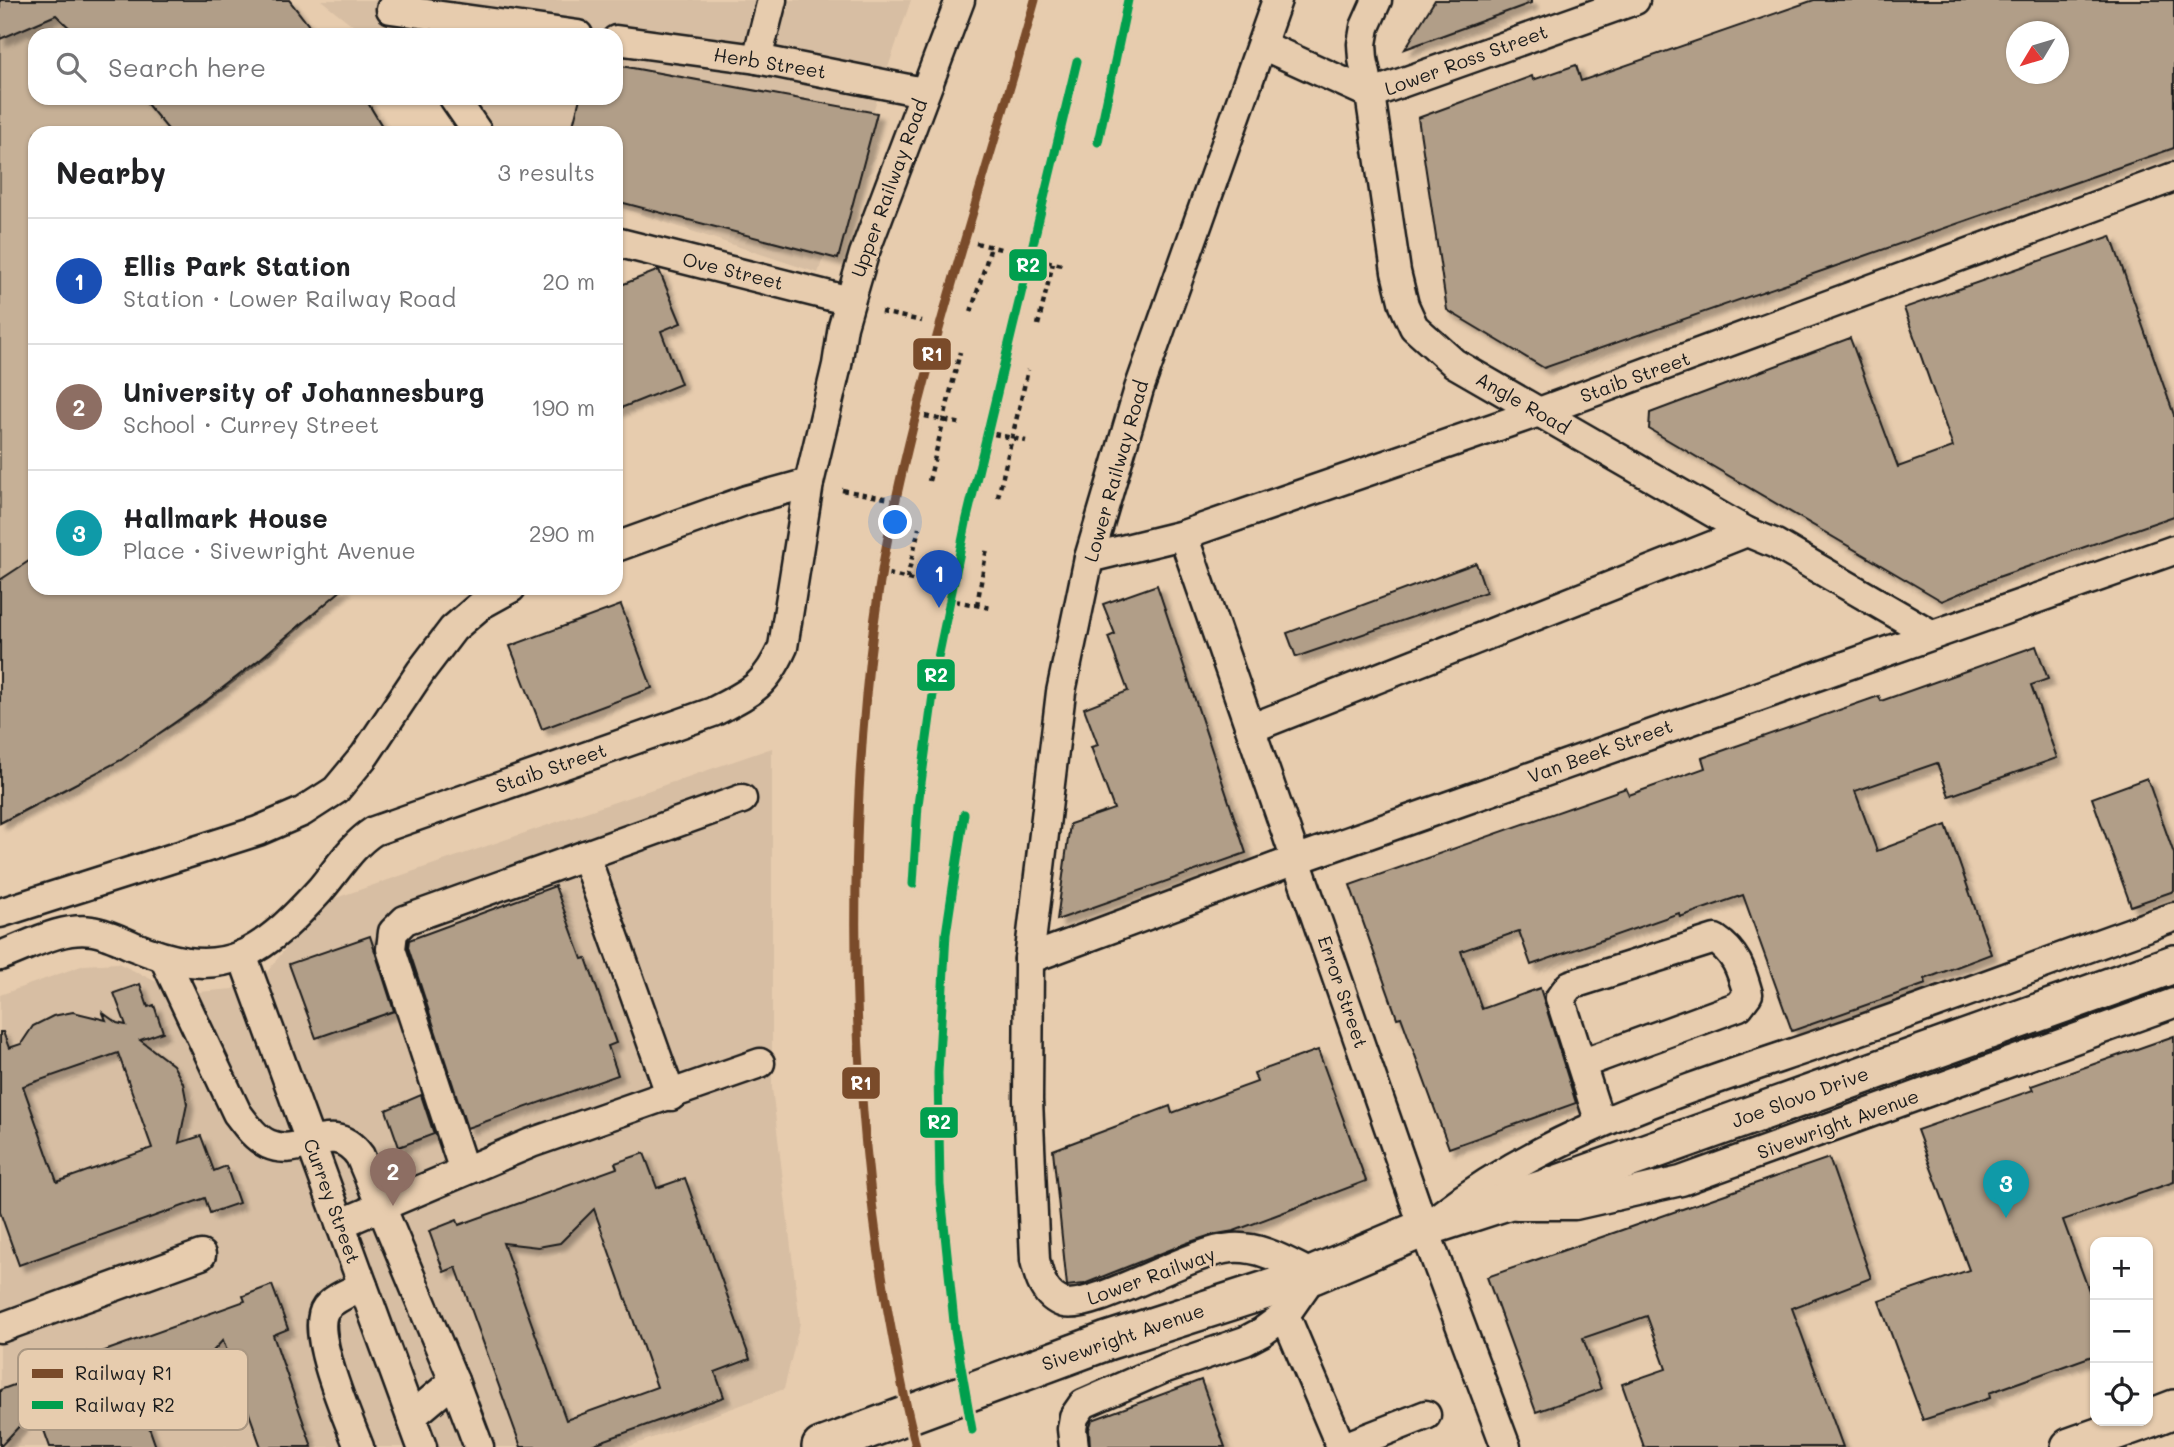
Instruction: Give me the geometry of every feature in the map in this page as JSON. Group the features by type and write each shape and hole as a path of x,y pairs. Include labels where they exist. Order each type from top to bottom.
{"main road":[{"name":"Joe Slovo Drive","path":"1424,1228 1710,1130 2174,964"},
{"name":"Sivewright Avenue","path":"821,1447 1107,1341 1313,1275 1424,1228"},
{"path":"2153,1417 2174,1409"},
{"path":"2070,1447 2129,1426"}],"street":[{"path":"757,60 772,0"},
{"name":"Upper Railway Road","path":"926,84 926,58 946,0"},
{"name":"Upper Railway Road","path":"850,301 864,254 926,84 960,0"},
{"name":"Lower Railway Road","path":"1029,959 1061,692 1089,558 1139,389 1277,0"},
{"name":"Angle Road","path":"1377,0 1366,27 1362,44 1363,59 1396,272 1404,305 1415,327 1454,363 1931,634"},
{"name":"Lower Ross Street","path":"1262,45 1370,94 1634,0"},
{"path":"389,3 405,28"},
{"path":"389,3 537,28"},
{"name":"Herb Street","path":"623,41 926,84"},
{"path":"458,105 473,126"},
{"name":"Staib Street","path":"1089,558 1183,535 1539,412 2174,177"},
{"name":"Ove Street","path":"623,244 850,301"},
{"name":"Staib Street","path":"0,956 66,932 91,930 164,958 190,963 219,961 242,955 268,939 290,920 362,838 374,831 713,712 762,684 774,668 783,647 809,483 850,301"},
{"path":"623,544 747,500 809,483"},
{"path":"1252,728 1747,531"},
{"name":"Error Street","path":"1183,535 1424,1228 1506,1447"},
{"name":"Van Beek Street","path":"1029,959 1297,859 2174,550"},
{"path":"0,913 258,831 302,812 336,790 365,755 421,671 453,629 482,604 498,595"},
{"path":"464,1171 391,949 393,932 405,920 742,799"},
{"path":"585,855 671,1096"},
{"path":"1424,1228 1496,1176 1553,1144 1600,1123 2174,917"},
{"path":"1581,1064 1739,1006 1748,993 1729,948 1715,939 1570,985 1560,998 1581,1064 1600,1123"},
{"name":"Currey Street","path":"242,955 422,1447"},
{"path":"164,958 237,1113 251,1132 266,1143 286,1147 329,1137 342,1139 352,1144 360,1156 383,1206 479,1447"},
{"name":"Lower Railway","path":"1029,959 1028,1100 1035,1260 1040,1279 1047,1291 1066,1304 1092,1300 1176,1265 1229,1248 1255,1248 1313,1275"},
{"name":"Sivewright Avenue","path":"1493,1205 1574,1205 1681,1181 2174,1003"},
{"path":"340,1224 531,1143 760,1063"},
{"path":"0,1328 201,1255"},
{"path":"1074,1447 1073,1417 1083,1404 1163,1369 1245,1341 1272,1326 1284,1315 1313,1275"},
{"path":"359,1447 328,1362 322,1333 322,1315 335,1300 363,1286"},
{"path":"1284,1315 1343,1447 1426,1415"},
{"path":"411,1418 454,1381"}],"path":[{"path":"975,243 1005,250"},
{"path":"971,312 991,247"},
{"path":"1037,260 1062,265"},
{"path":"1038,325 1053,263"},
{"path":"881,312 922,321"},
{"path":"929,481 960,352"},
{"path":"998,497 1028,370"},
{"path":"925,416 962,424"},
{"path":"994,434 1026,441"},
{"path":"842,491 890,499"},
{"path":"906,579 919,528"},
{"path":"977,605 987,548"},
{"path":"888,574 923,583"},
{"path":"955,601 991,608"}],"shaded area":[{"path":"0,0 289,0 311,28 28,28 28,105 369,105 382,126 28,126 28,595 334,595 264,658 180,720 92,775 0,823"},
{"path":"321,0 911,0 818,273 623,208 623,126 481,126 454,105 623,105 623,28 356,28"},
{"path":"772,748 772,1088 800,1323 784,1389 628,1447 0,1447 0,995 84,965 118,963 165,986 198,992 233,989 264,976 306,922 330,900"}],"building":[{"path":"0,0 289,0 311,28 70,28 56,15 0,39"},
{"path":"1435,0 1531,0 1531,3 1405,49"},
{"path":"1814,0 2174,0 2174,148 1544,368 1447,310 1418,118 1532,76 1533,80 1576,65 1581,81"},
{"path":"623,66 877,113 838,259 623,203 623,126 573,126 578,105 623,105"},
{"path":"148,105 369,105 382,126 165,126"},
{"path":"2111,236 2174,415 2174,516 1998,577 1942,601 1649,429 1650,413 1850,338 1898,467 1953,447 1904,308"},
{"path":"659,270 681,323 661,331 681,384 623,407 623,284"},
{"path":"28,562 28,595 336,595 207,700 121,760 0,823 0,580"},
{"path":"1476,563 1486,592 1296,657 1287,633"},
{"path":"1157,585 1246,853 1057,920 1070,824 1114,809 1091,747 1098,745 1084,708 1128,691 1108,637 1115,634 1103,604"},
{"path":"621,605 652,688 542,729 510,646"},
{"path":"2036,646 2048,679 2031,685 2057,758 1949,796 1937,763 1855,791 1877,851 1946,825 1991,954 1925,979 1926,984 1792,1031 1743,895 1680,917 1679,913 1531,965 1519,931 1461,951 1482,1009 1540,988 1576,1103 1449,1148 1401,1017 1397,1018 1350,885 1626,788 1629,795 1705,768 1702,758 1879,696 1881,701"},
{"path":"2147,778 2174,854 2174,891 2131,906 2092,798"},
{"path":"555,886 582,959 586,958 616,1043 608,1046 618,1075 467,1128 408,947 409,940"},
{"path":"370,936 394,1011 316,1038 289,964"},
{"path":"140,984 148,1007 154,1005 163,1032 140,1040 173,1065 183,1083 187,1104 179,1143 201,1136 214,1171 226,1166 239,1203 210,1213 205,1198 19,1265 0,1212 0,1032 3,1032 9,1048 21,1044 33,1026 53,1016 73,1012 106,1020 103,1013 117,1023 126,1025 114,993","holes":["118,1053 152,1148 57,1182 23,1086"]},
{"path":"2174,1036 2174,1182 2063,1220 2090,1293 2090,1357 1989,1393 1990,1398 1923,1420 1879,1301 1969,1270 1917,1130 2033,1090 2031,1086"},
{"path":"1318,1050 1366,1181 1234,1231 1187,1243 1084,1284 1067,1286 1053,1150 1170,1106 1172,1113 1257,1082 1254,1073"},
{"path":"421,1095 434,1134 399,1147 386,1110"},
{"path":"644,1153 657,1188 685,1178 750,1359 715,1372 724,1397 586,1447 521,1447 456,1267 444,1272 429,1231 457,1220 459,1225 617,1168 615,1163","holes":["594,1209 657,1387 566,1420 503,1243 538,1247 560,1243"]},
{"path":"1829,1158 1871,1278 1792,1308 1843,1447 1644,1447 1622,1384 1666,1369 1647,1316 1583,1338 1601,1389 1536,1412 1487,1277"},
{"path":"272,1285 288,1329 273,1335 312,1447 261,1447 248,1410 248,1349 226,1349 223,1340 215,1349 110,1349 245,1301 243,1296"},
{"path":"1201,1380 1225,1447 1090,1447 1089,1429 1092,1420"},
{"path":"18,1383 18,1428 0,1447 0,1390"},
{"path":"44,1430 150,1430 156,1447 50,1447"}],"rail line":[{"name":"R1","path":"916,1447 898,1366 872,1204 858,1040 856,875 864,719 871,645 896,499 944,311 1035,0"},
{"name":"R2","path":"1098,142 1128,0"},
{"name":"R2","path":"913,884 918,805 938,658 967,518 1077,61"},
{"name":"R2","path":"964,814 946,934 938,1073 940,1185 955,1332 972,1430"}],"place":[{"name":"Ellis Park Station","path":"939,608"},
{"name":"University of Johannesburg","path":"393,1206"},
{"name":"Hallmark House","path":"2006,1218"}]}
